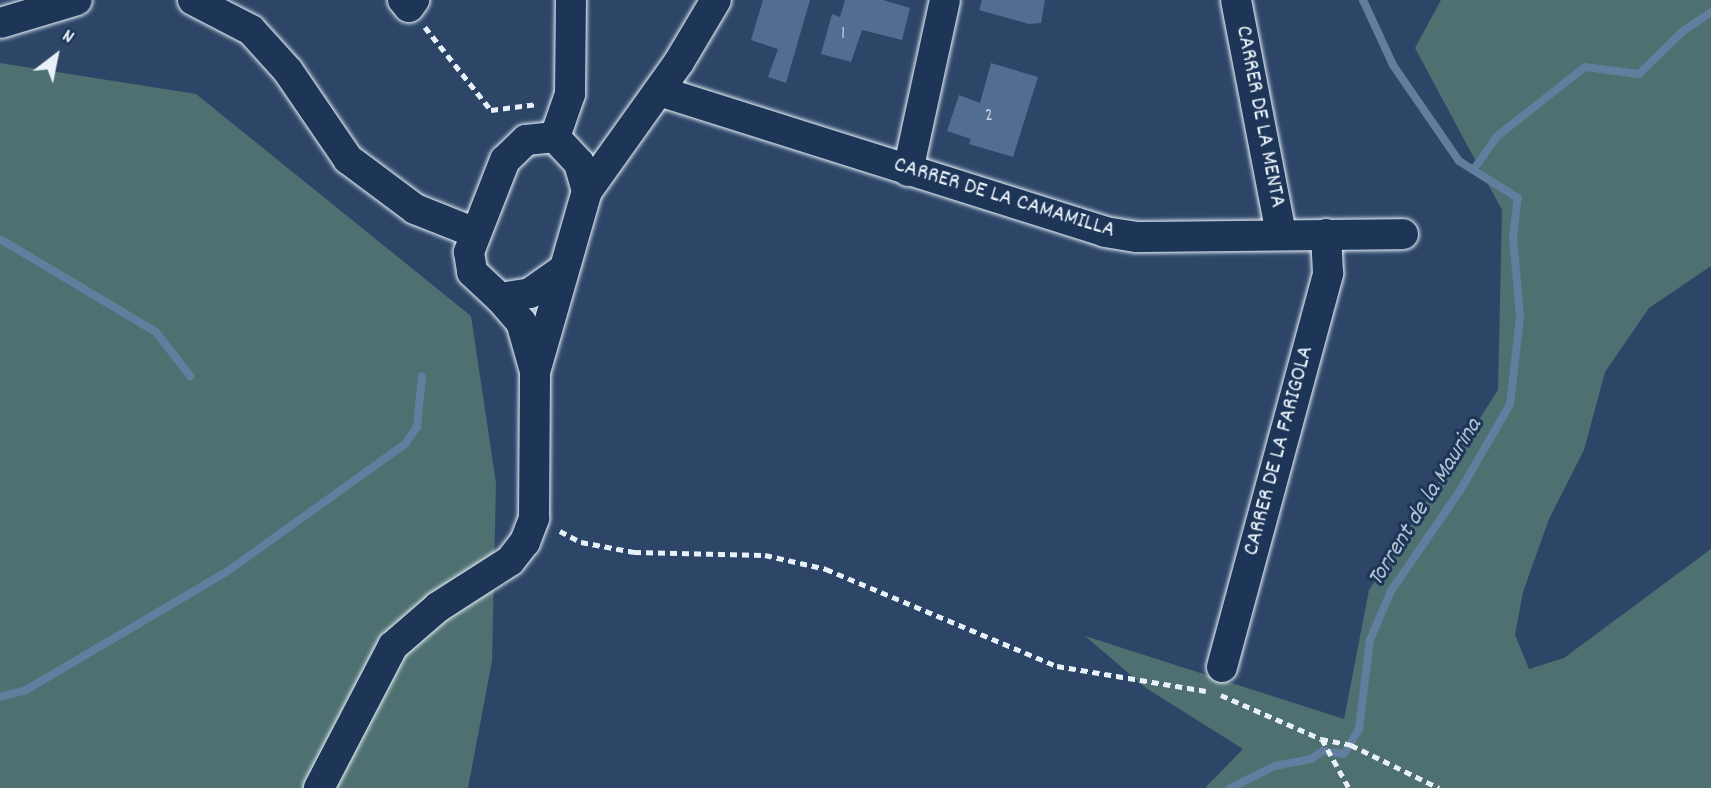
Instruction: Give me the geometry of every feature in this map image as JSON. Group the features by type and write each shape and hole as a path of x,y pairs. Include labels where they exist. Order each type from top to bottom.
{"street":[{"path":"0,23 77,0"},
{"path":"193,0 251,30 288,71 348,159 415,209 473,232"},
{"path":"562,144 570,94 571,0"},
{"path":"319,788 393,646 438,607 510,561 525,542 534,518 535,372 587,191 659,91 716,0"},
{"path":"908,171 945,0"},
{"name":"CARRER DE LA MENTA","path":"1236,0 1282,234"},
{"name":"CARRER DE LA CAMAMILLA","path":"659,91 1105,232 1136,237 1403,234"},
{"path":"535,372 522,322 472,272 469,252 473,232 505,160 526,141 619,147"},
{"path":"562,144 579,163 587,191"},
{"name":"CARRER DE LA FARIGOLA","path":"1222,667 1328,273 1326,234"},
{"path":"500,298 530,293 562,271"}],"path":[{"path":"409,2 491,110 549,103"},
{"path":"534,518 581,542 634,552 765,555 826,569 1057,666 1214,692 1321,739 1351,745 1439,788"},
{"path":"1321,739 1349,788"}],"green space":[{"path":"1441,0 1711,0 1711,266 1649,308 1605,372 1584,450 1549,519 1523,592 1515,635 1529,669 1564,658 1711,549 1711,788 1205,788 1243,749 1146,688 1085,636 1344,719 1369,590 1498,390 1502,210 1415,48"},
{"path":"0,63 196,94 471,316 496,483 492,661 468,788 0,788"}],"building":[{"path":"763,0 810,0 786,83 768,77 778,49 751,40"},
{"path":"845,0 883,0 910,8 902,40 862,30 851,62 821,54 832,14 840,17"},
{"path":"982,0 1045,0 1041,23 1029,24 979,10"},
{"path":"991,63 1038,77 1013,157 969,144 971,139 947,131 959,95 980,103"}],"waterway":[{"name":"Torrent de la Maurina","path":"1230,788 1275,766 1311,759 1323,751 1344,754 1359,729 1370,640 1391,591 1461,489 1510,404 1520,317 1513,237 1518,198 1459,161 1393,65 1363,0"},
{"path":"1474,169 1496,137 1585,67 1639,74 1683,31 1711,12"},
{"path":"0,239 156,332 190,376"},
{"path":"0,697 26,690 225,573 405,444 417,427 422,376"}]}
